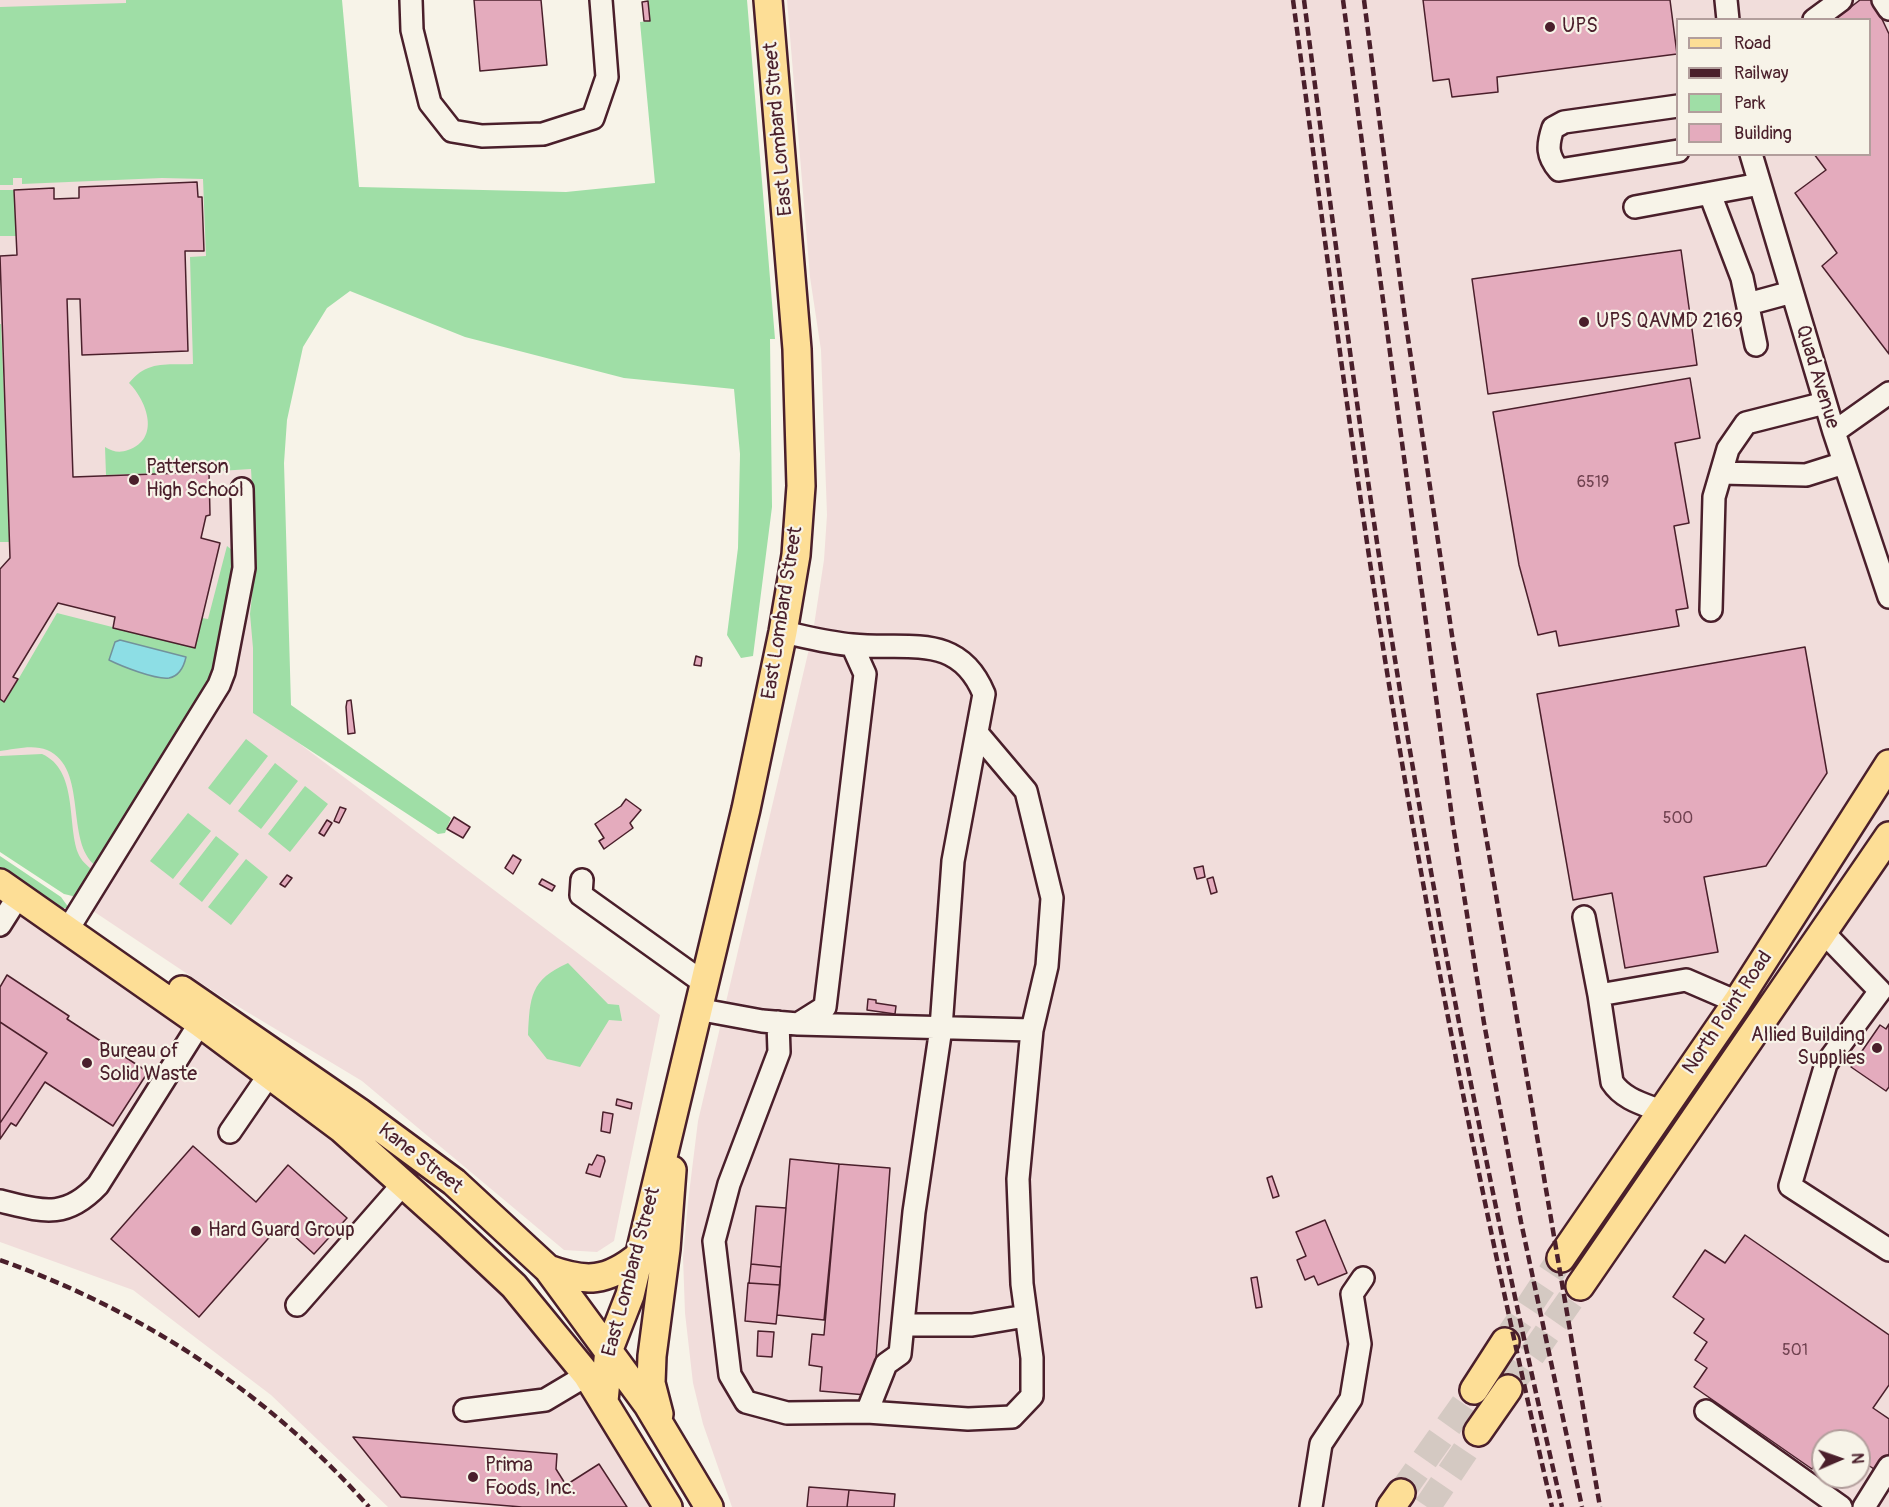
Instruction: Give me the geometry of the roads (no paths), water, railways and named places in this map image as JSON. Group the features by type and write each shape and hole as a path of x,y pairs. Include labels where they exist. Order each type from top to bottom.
{"main road":[{"name":"East Lombard Street","path":"604,1401 609,1349 630,1295 746,809 783,632 796,555 801,486 798,349 768,0"},
{"name":"North Point Road","path":"1561,1258 1737,1002 1889,764"},
{"name":"North Point Road","path":"1580,1286 1889,836"},
{"name":"Kane Street","path":"20,896 200,1000 454,1182 548,1269 648,1405 666,1439 709,1507"},
{"name":"Kane Street","path":"20,896 200,1023 342,1129 514,1286 587,1376 668,1507"},
{"path":"1795,911 1823,932"},
{"path":"1708,1043 1734,1062"},
{"name":"East Lombard Street","path":"658,1297 666,1249 671,1190 673,1109"},
{"path":"548,1269 580,1278 602,1277 619,1272 639,1256"},
{"path":"568,1351 609,1349 631,1344 643,1335 658,1297"},
{"path":"658,1297 651,1383 666,1439"},
{"path":"1474,1390 1505,1342"},
{"path":"1478,1432 1508,1389"}],"street":[{"path":"411,0 412,30 430,104 452,131 482,136 543,134 594,118 607,76 601,0"},
{"path":"1726,0 1728,18"},
{"path":"1817,18 1841,0"},
{"path":"1883,0 1889,9"},
{"path":"1676,106 1564,122 1553,128 1548,144 1550,160 1559,170 1676,151"},
{"name":"Quad Avenue","path":"1752,156 1834,432 1889,597"},
{"path":"1635,207 1760,184"},
{"path":"1710,194 1742,278 1756,345"},
{"path":"1748,304 1792,292"},
{"path":"1834,432 1889,393"},
{"path":"1711,609 1714,497 1728,449 1746,423 1825,403"},
{"path":"1721,473 1806,475 1844,463"},
{"path":"70,926 219,685 224,672 244,561 242,489"},
{"path":"783,632 852,645 919,646 953,654 976,674 984,694 953,861 941,1028 914,1212 900,1354 883,1370 867,1412"},
{"path":"779,1022 825,1007 865,674 852,645"},
{"path":"779,1022 779,1052 729,1184 714,1241 730,1375 746,1402 787,1413 867,1412 968,1419 1012,1418 1032,1396 1032,1358 1022,1284 1018,1179 1032,1030 1047,966 1052,898 1026,791 977,733"},
{"path":"582,880 581,895 704,983"},
{"path":"0,925 20,896"},
{"path":"1584,917 1612,1082 1617,1089 1630,1098 1661,1111"},
{"path":"1823,932 1885,993 1826,1064 1790,1186 1889,1250"},
{"path":"1599,995 1686,980 1737,1002"},
{"path":"697,1009 779,1022 1032,1030"},
{"path":"0,1201 39,1210 76,1206 86,1198 98,1185 200,1023"},
{"path":"231,1132 269,1075"},
{"path":"297,1305 403,1184"},
{"path":"1311,1507 1321,1444 1351,1400 1360,1344 1352,1294 1363,1278"},
{"path":"903,1325 972,1325 1026,1316"},
{"path":"465,1410 545,1400 587,1376"},
{"path":"1706,1410 1841,1507"},
{"path":"1864,1507 1889,1467"}],"water":[{"path":"120,640 186,657 182,667 173,677 156,677 109,660 115,642"}],"tunnel":[{"path":"1505,1342 1561,1258"},
{"path":"1508,1389 1580,1286"},
{"path":"1401,1493 1474,1390"},
{"path":"1427,1507 1478,1432"}],"railway":[{"path":"1293,0 1359,486 1401,755 1460,1079 1504,1293 1552,1507"},
{"path":"1304,0 1346,324 1411,755 1470,1079 1514,1293 1562,1507"},
{"path":"1343,0 1453,825 1484,1023 1521,1222 1582,1507"},
{"path":"1364,0 1405,318 1453,642 1600,1507"},
{"path":"0,1260 104,1304 200,1360 246,1392 289,1427 369,1507"}],"place":[{"name":"UPS","path":"1550,27"},
{"name":"UPS QAVMD 2169","path":"1584,322"},
{"name":"Patterson High School","path":"134,480"},
{"name":"Allied Building Supplies","path":"1877,1048"},
{"name":"Bureau of Solid Waste","path":"87,1063"},
{"name":"Hard Guard Group","path":"196,1231"},
{"name":"Prima Foods, Inc.","path":"473,1477"}]}
